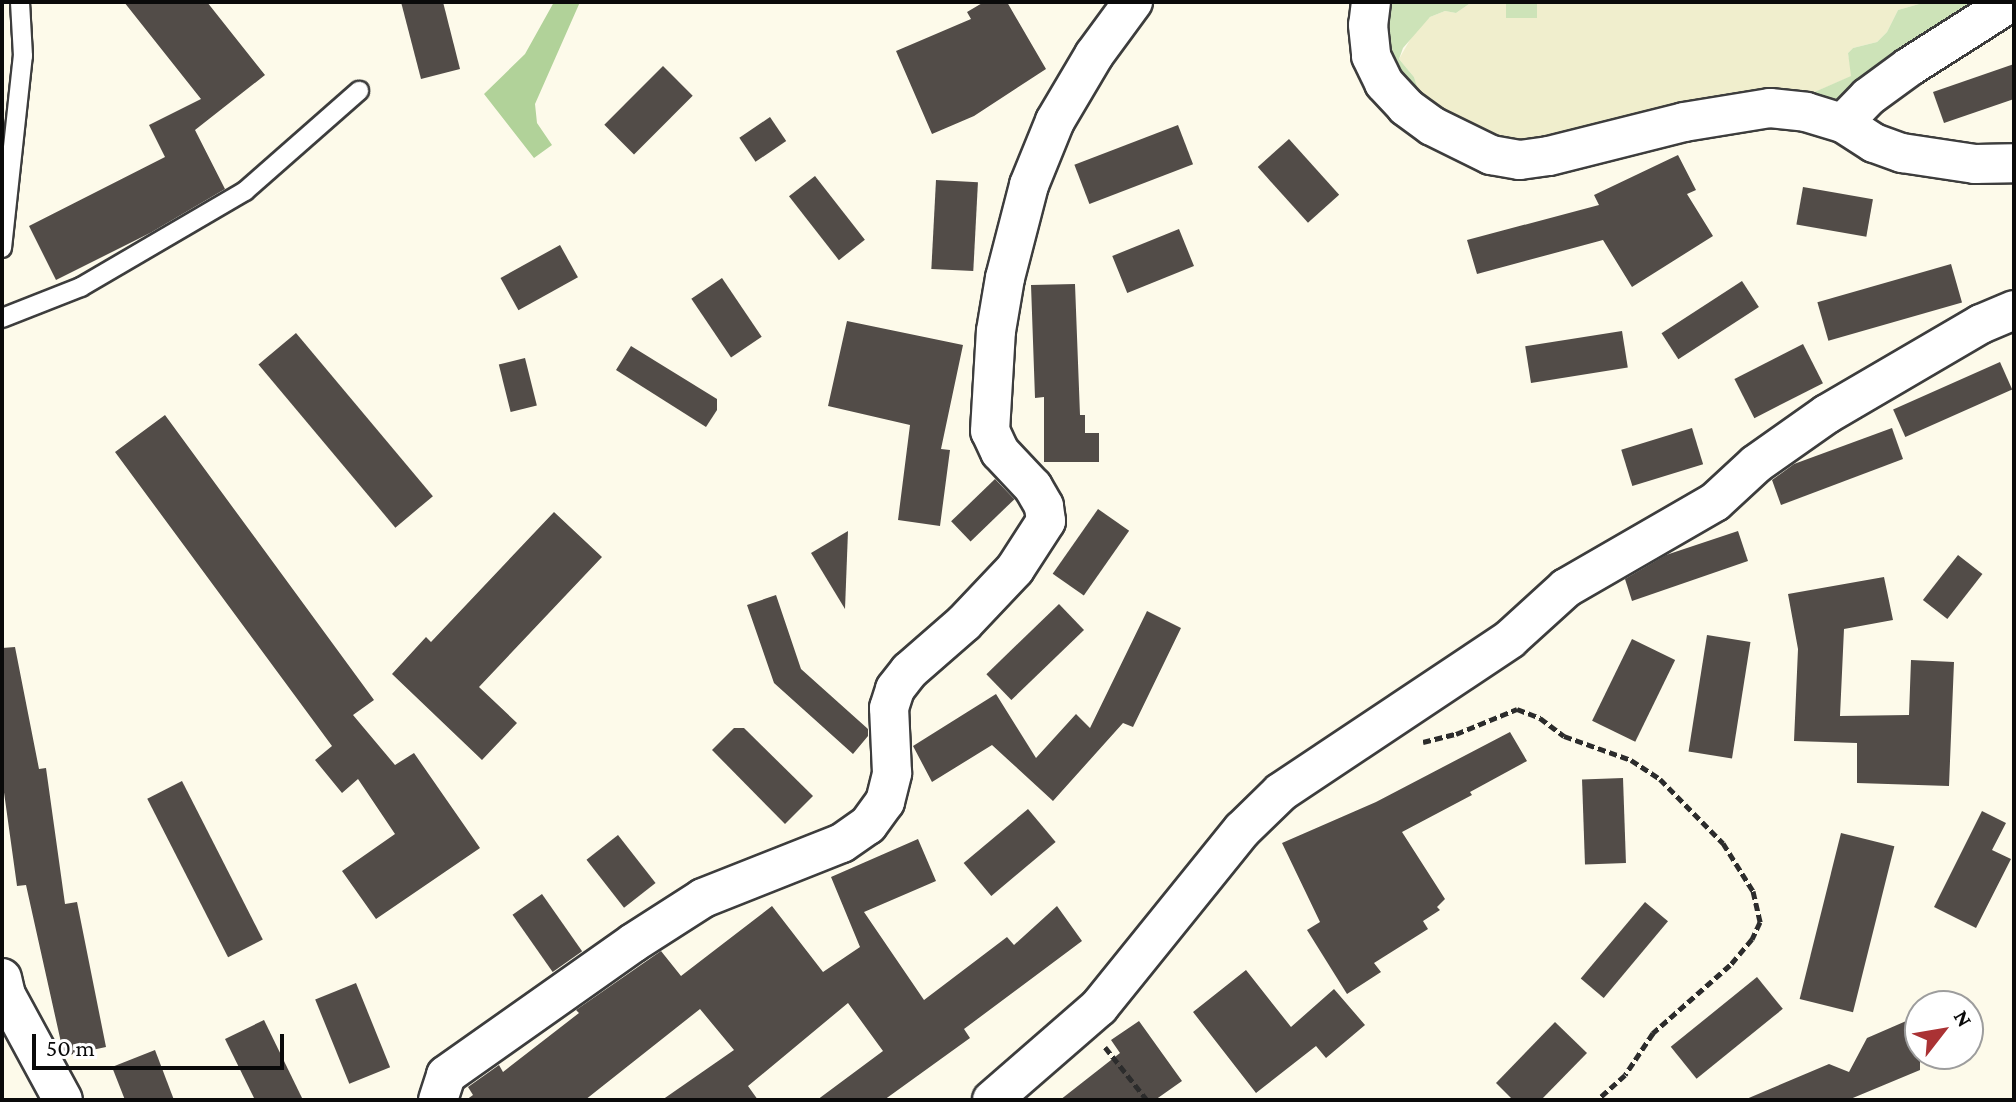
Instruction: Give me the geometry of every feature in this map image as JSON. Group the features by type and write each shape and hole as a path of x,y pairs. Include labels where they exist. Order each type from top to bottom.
{"street":[{"path":"438,1100 446,1075 633,943 703,898 842,843 868,825 885,802 892,773 889,708 895,689 909,671 964,623 1015,569 1046,521 1044,506 1033,487 1000,452 990,431 996,331 1005,278 1025,199 1055,121 1072,89 1133,2"},
{"path":"1371,2 1368,25 1371,56 1384,83 1406,107 1432,126 1491,155 1520,160 1549,156 1684,122 1770,108 1806,112 1843,123 1874,143 1902,153 1975,164 2014,163"},
{"path":"1843,123 1868,97 1909,67 2011,2"},
{"path":"992,1100 1084,1021 1145,953 1242,830 1281,792 1510,639 1566,588 1715,502 1756,464 1827,414 1981,324 2014,310"},
{"path":"2,978 6,995 63,1100"}],"lane":[{"path":"2,248 23,56 20,2"},
{"path":"2,318 81,287 245,191 359,91"}],"path":[{"path":"1412,745 1456,734 1517,709 1540,718 1564,736 1631,760 1660,779 1683,799 1737,859 1753,891 1760,922 1752,939 1730,965 1653,1033 1625,1075 1597,1100"},
{"path":"1084,1021 1147,1100"}],"shaded area":[{"path":"1472,2 1506,2 1509,18 1535,18 1537,2 1926,2 1898,10 1887,32 1877,42 1853,48 1848,53 1852,76 1803,97 1525,144 1493,138 1422,102 1414,77 1399,59 1415,31 1430,17 1445,11 1456,13"}],"green space":[{"path":"554,2 580,2 535,104 537,123 552,145 534,158 484,94 525,54"},
{"path":"1383,2 1472,2 1456,13 1445,11 1430,17 1403,48 1399,59 1414,77 1422,102 1389,58"},
{"path":"1506,2 1537,2 1537,18 1506,18"},
{"path":"1926,2 1995,2 1842,105 1803,97 1851,76 1848,53 1853,48 1877,42 1887,32 1898,10"}],"building":[{"path":"124,2 207,2 265,75 195,130 225,189 150,233 56,280 29,226 165,157 149,125 201,99"},
{"path":"401,2 443,2 460,69 421,79"},
{"path":"984,2 1007,2 1046,69 974,116 932,134 896,51 971,19 967,12"},
{"path":"2014,64 2014,99 1944,123 1933,92"},
{"path":"663,66 693,96 634,154 604,125"},
{"path":"770,117 786,141 756,162 739,138"},
{"path":"1178,125 1193,164 1089,204 1074,165"},
{"path":"1289,139 1339,195 1308,223 1258,167"},
{"path":"1678,155 1696,190 1687,194 1713,236 1632,287 1603,240 1477,274 1467,240 1599,205 1594,195"},
{"path":"815,176 865,240 839,260 789,196"},
{"path":"936,180 978,182 973,271 931,269"},
{"path":"1803,187 1873,199 1866,237 1796,224"},
{"path":"1179,229 1194,266 1127,293 1112,256"},
{"path":"560,245 578,277 518,310 501,278"},
{"path":"1951,264 1962,302 1828,341 1817,302"},
{"path":"722,278 762,337 731,358 691,299"},
{"path":"1742,281 1759,307 1678,359 1661,333"},
{"path":"1075,284 1080,415 1085,415 1085,433 1099,433 1099,462 1044,462 1044,397 1035,398 1031,285"},
{"path":"847,321 963,345 941,449 950,450 940,526 898,520 910,425 828,406"},
{"path":"1622,331 1628,368 1531,383 1525,346"},
{"path":"296,333 433,496 395,528 258,364"},
{"path":"1803,344 1823,383 1754,418 1734,379"},
{"path":"631,346 717,399 717,410 706,427 616,370"},
{"path":"525,358 537,406 511,412 499,365"},
{"path":"2000,362 2012,389 1905,437 1893,410"},
{"path":"165,415 374,700 353,715 395,765 414,753 480,848 376,919 342,871 395,834 358,779 342,793 315,760 332,746 115,452"},
{"path":"1692,428 1703,464 1632,486 1621,450"},
{"path":"1892,428 1903,459 1781,505 1772,480 1794,464"},
{"path":"995,479 1014,499 971,542 951,521"},
{"path":"1098,509 1129,531 1084,596 1053,574"},
{"path":"554,512 602,557 479,687 517,723 482,760 392,674 426,637 431,642"},
{"path":"848,531 845,609 811,553"},
{"path":"1738,531 1748,561 1632,601 1625,579 1666,555"},
{"path":"1958,555 1982,574 1947,619 1923,600"},
{"path":"1884,577 1893,620 1844,629 1840,716 1909,715 1911,660 1954,662 1949,786 1857,783 1857,743 1794,741 1798,649 1788,594"},
{"path":"776,595 801,669 868,729 868,736 853,754 774,683 747,605"},
{"path":"1059,604 1084,630 1011,700 986,674"},
{"path":"1147,611 1181,628 1133,727 1123,723 1053,801 992,745 932,782 913,746 996,694 1036,758 1076,714 1090,728"},
{"path":"1707,635 1750,642 1732,758 1689,752"},
{"path":"1632,639 1675,660 1635,742 1592,721"},
{"path":"15,647 39,769 46,768 65,904 77,902 106,1047 64,1056 26,885 17,886 2,778 2,648"},
{"path":"734,728 744,728 813,796 785,824 712,750"},
{"path":"1510,732 1527,761 1402,832 1445,899 1437,907 1440,910 1423,921 1428,929 1374,963 1381,972 1347,994 1307,930 1320,922 1282,843 1376,802"},
{"path":"1623,778 1626,863 1585,864 1582,779"},
{"path":"182,781 263,940 228,957 147,799"},
{"path":"1028,809 1056,842 991,896 964,863"},
{"path":"1982,811 2006,823 1992,850 2011,859 1976,928 1934,907"},
{"path":"1841,833 1894,846 1853,1012 1800,999"},
{"path":"618,835 656,883 624,908 586,860"},
{"path":"918,839 936,881 864,912 924,1000 1007,937 1014,945 1057,906 1082,941 964,1029 970,1038 884,1100 817,1100 883,1051 848,1003 748,1086 758,1100 662,1100 734,1050 700,1009 585,1100 466,1100 473,1095 468,1087 499,1065 503,1072 579,1013 576,1010 661,951 681,976 772,906 823,972 860,947 831,877"},
{"path":"542,894 582,951 553,972 513,915"},
{"path":"1645,902 1668,921 1604,998 1581,979"},
{"path":"1246,970 1291,1027 1334,989 1365,1025 1326,1058 1316,1046 1256,1093 1193,1012"},
{"path":"1757,977 1783,1009 1697,1079 1671,1047"},
{"path":"356,983 390,1067 349,1084 315,999"},
{"path":"264,1020 303,1100 255,1100 225,1039"},
{"path":"1139,1021 1182,1081 1155,1100 1060,1100 1120,1053 1111,1040"},
{"path":"1555,1022 1587,1053 1541,1100 1513,1100 1496,1083"},
{"path":"1904,1022 1904,1070 1920,1070 1848,1100 1744,1100 1829,1064 1849,1072 1867,1038"},
{"path":"155,1050 174,1100 125,1100 112,1067"}]}
